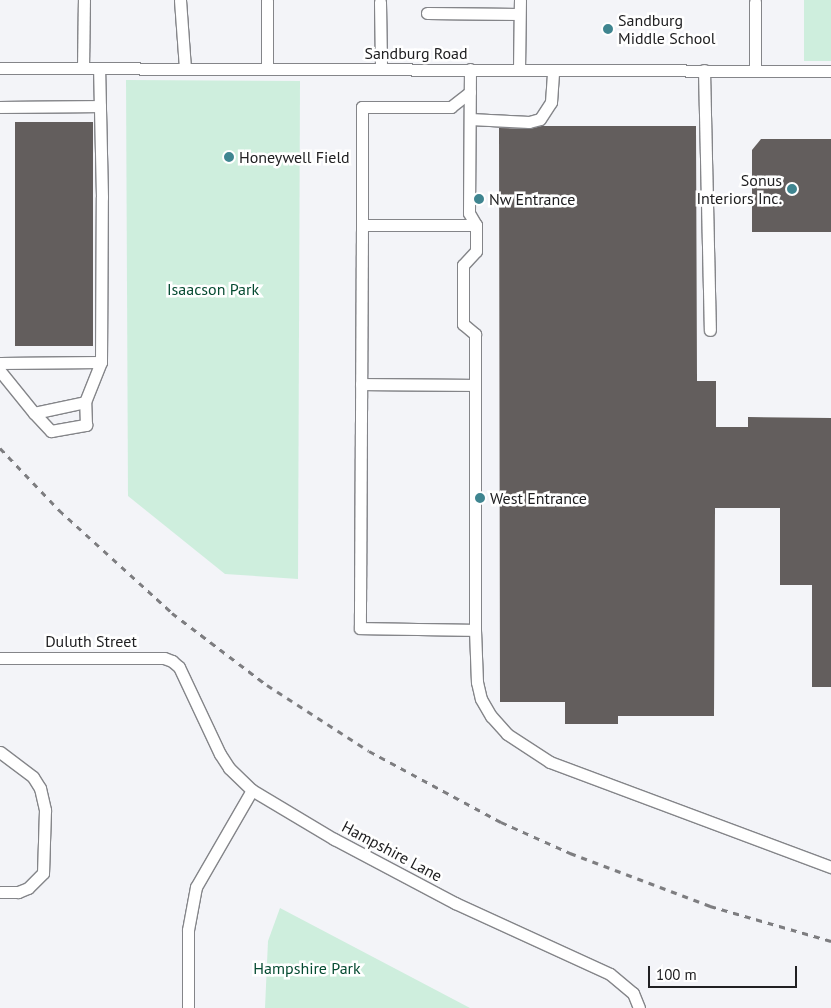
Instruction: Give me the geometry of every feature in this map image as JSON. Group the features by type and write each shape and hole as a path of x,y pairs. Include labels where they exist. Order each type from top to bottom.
{"street":[{"path":"83,68 84,0"},
{"path":"180,0 185,68"},
{"path":"267,0 267,69"},
{"path":"519,70 520,0"},
{"path":"380,2 381,69"},
{"path":"755,2 755,70"},
{"path":"427,12 519,14"},
{"name":"Sandburg Road","path":"0,68 831,71"},
{"path":"0,370 51,431 86,425 85,402 100,362 99,68"},
{"path":"470,69 468,213 476,225 476,251 463,265 462,324 475,334 475,630 477,682 481,699 499,726 528,750 562,767 831,867"},
{"path":"470,119 530,122 540,118 551,102 552,70"},
{"path":"704,70 710,330"},
{"path":"470,92 451,106 362,107 360,628 475,630"},
{"path":"0,107 100,106"},
{"path":"362,225 476,225"},
{"path":"0,363 100,362"},
{"path":"361,384 475,385"},
{"path":"34,413 85,402"},
{"name":"Duluth Street","path":"0,658 164,658 179,667"},
{"name":"Hampshire Lane","path":"179,667 220,754 229,768 252,790 334,839 455,903 610,974 633,993 638,1008"},
{"path":"0,752 24,769 40,788 45,810 45,863 37,882 18,892 0,892"},
{"path":"188,1008 188,930 196,887 252,790"}],"green space":[{"path":"804,0 831,0 831,61 804,61"},
{"name":"Isaacson Park","path":"126,80 300,81 298,579 225,574 128,496"},
{"name":"Hampshire Park","path":"280,908 470,1008 265,1008 268,941"}],"building":[{"path":"15,122 93,122 93,346 15,346"},
{"path":"541,126 696,126 697,381 716,381 716,427 748,427 748,417 831,418 831,687 812,687 812,585 780,585 780,508 715,508 714,716 618,716 618,724 565,724 565,702 500,702 499,128 529,129"},
{"path":"761,139 831,139 831,232 752,232 752,150"}],"railway":[{"path":"0,448 59,510 172,613 267,685 369,751 501,822 570,853 710,906 831,941"}],"place":[{"name":"Sandburg Middle School","path":"608,29"},
{"name":"Honeywell Field","path":"229,157"},
{"name":"Sonus Interiors Inc.","path":"792,189"},
{"name":"Nw Entrance","path":"479,199"},
{"name":"West Entrance","path":"480,498"}]}
